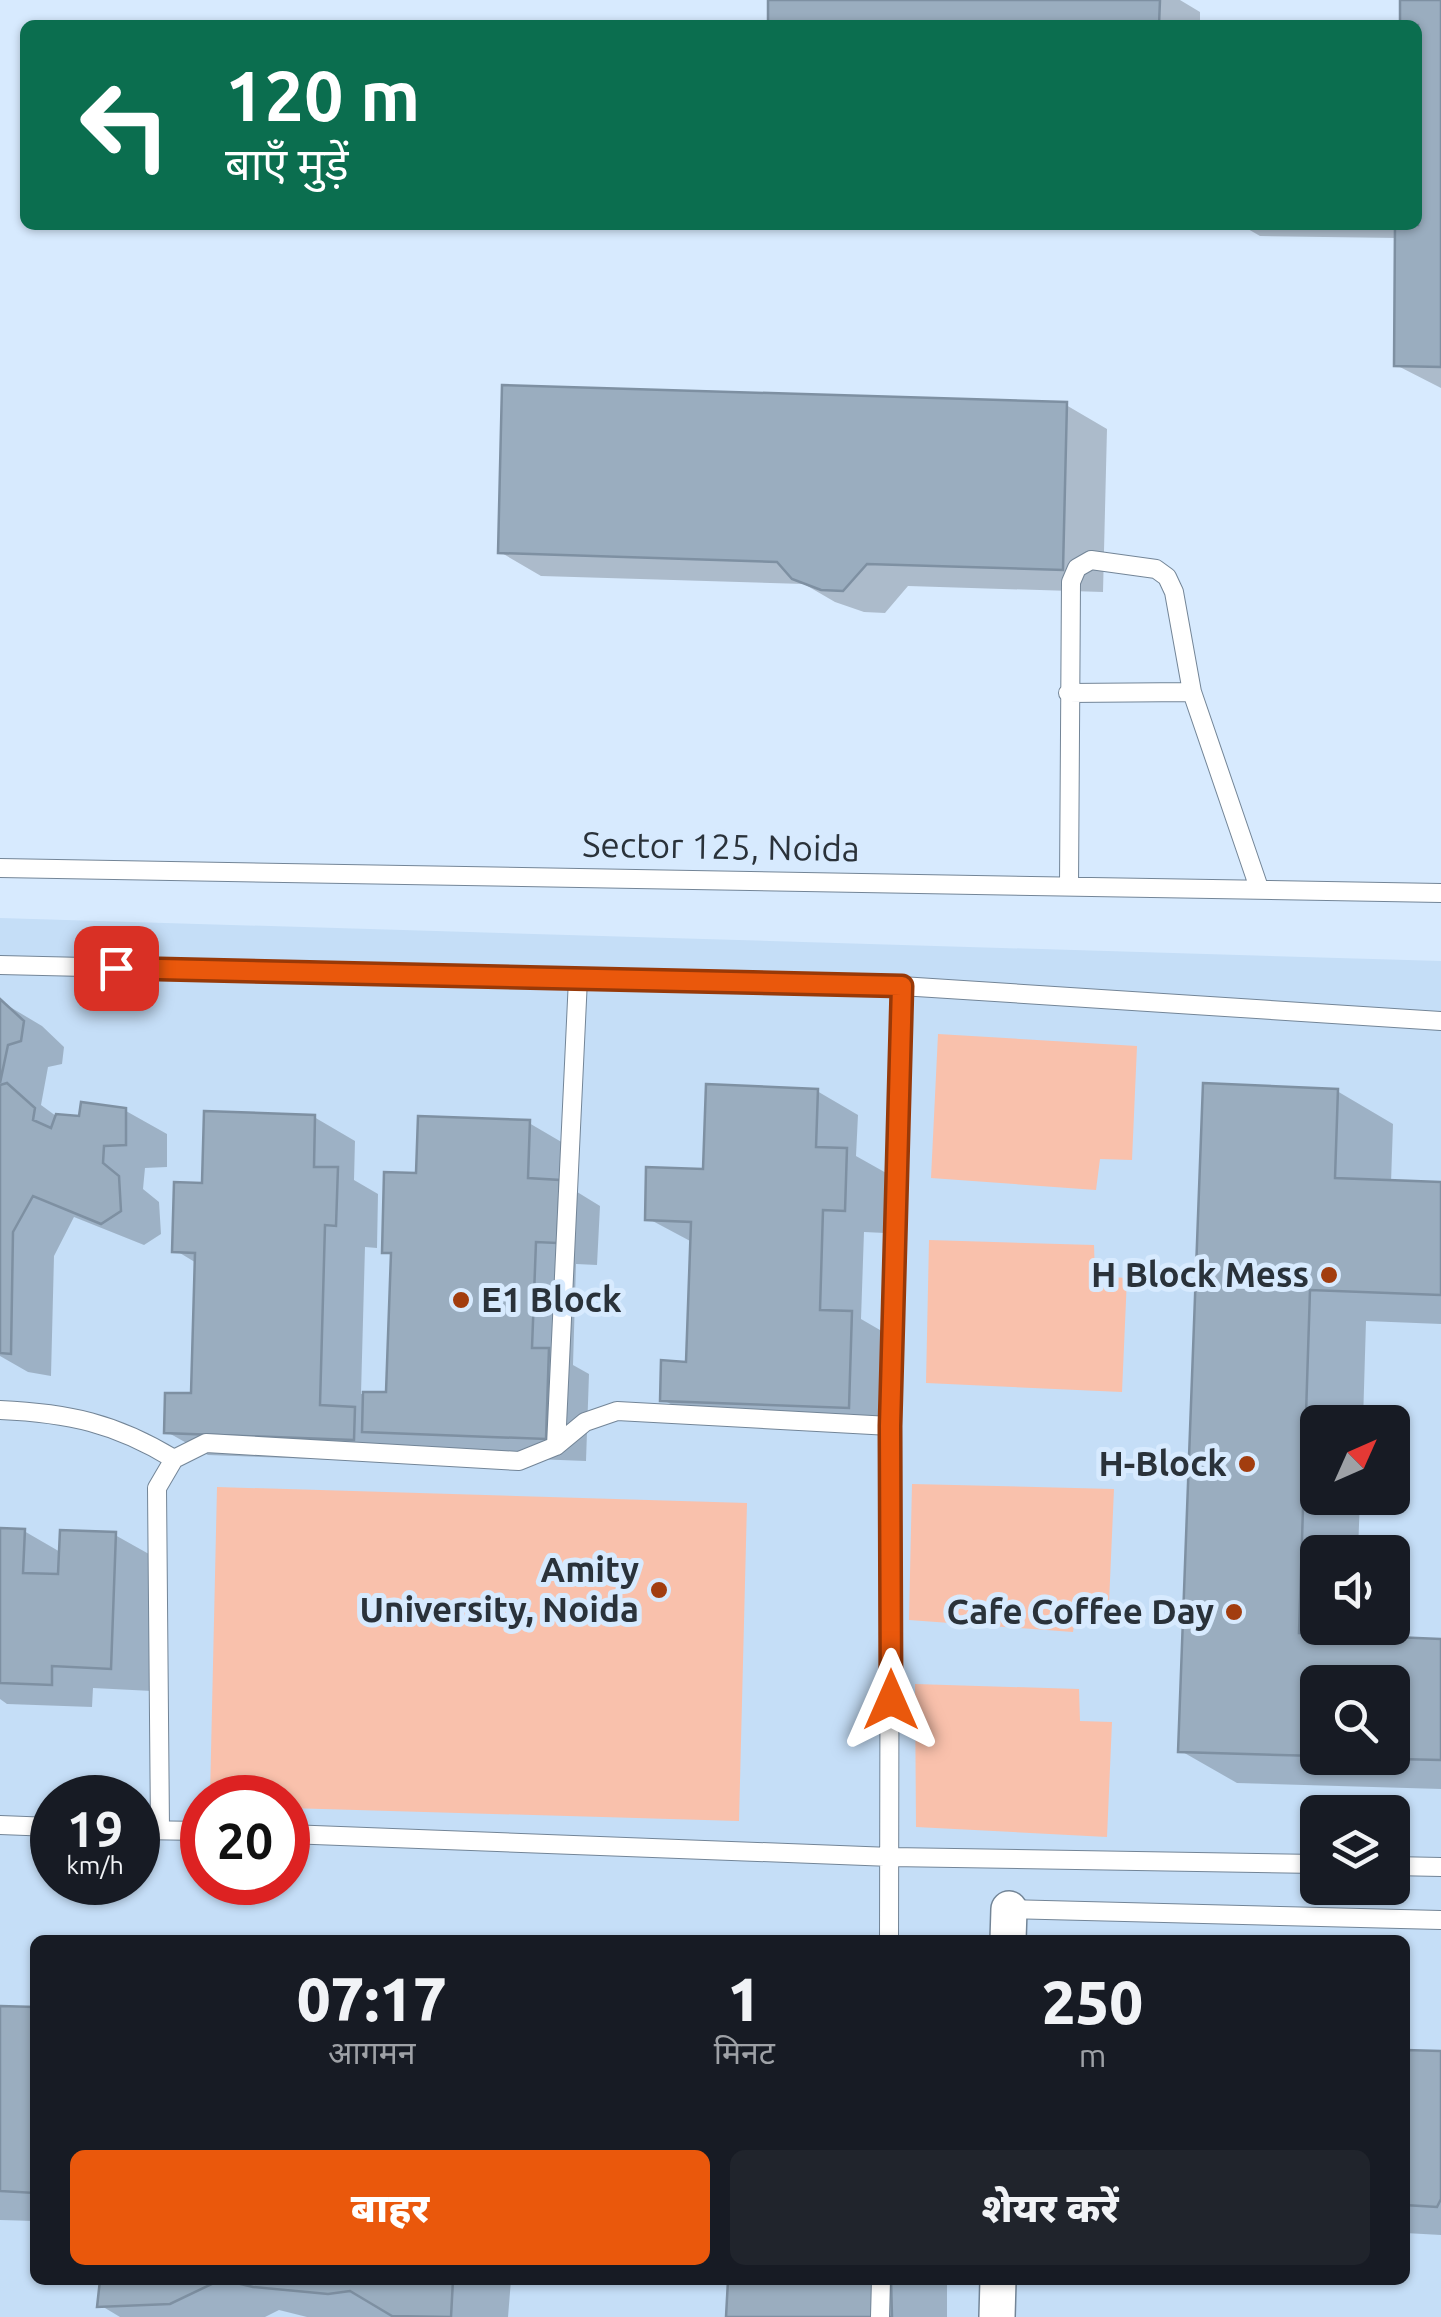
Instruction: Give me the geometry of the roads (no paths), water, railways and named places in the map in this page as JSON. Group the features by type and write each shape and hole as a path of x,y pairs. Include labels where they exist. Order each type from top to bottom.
{"street":[{"path":"997,2317 998,2285"}],"lane":[{"path":"1069,885 1071,582 1077,568 1092,560 1156,570 1167,578 1174,592 1192,692 1258,888"},
{"path":"1068,693 1192,692"},
{"name":"Sector 125, Noida","path":"0,868 1441,893"},
{"path":"0,965 902,986 1441,1021"},
{"path":"556,1446 578,978"},
{"path":"889,1935 890,1426 902,986"},
{"path":"0,1410 58,1413 99,1422 142,1438 174,1459"},
{"path":"160,1775 157,1488 174,1459 206,1443 519,1461 556,1446 585,1422 617,1411 890,1426"},
{"path":"0,1825 30,1826"},
{"path":"160,1830 180,1831"},
{"path":"310,1835 891,1857 1300,1864"},
{"path":"1410,1866 1441,1867"},
{"path":"1008,1924 1441,1920"},
{"path":"880,2317 881,2285"}],"place":[{"name":"H Block Mess","path":"1329,1275"},
{"name":"E1 Block","path":"461,1300"},
{"name":"H-Block","path":"1247,1464"},
{"name":"Amity University, Noida","path":"659,1590"},
{"name":"Cafe Coffee Day","path":"1234,1612"}]}
